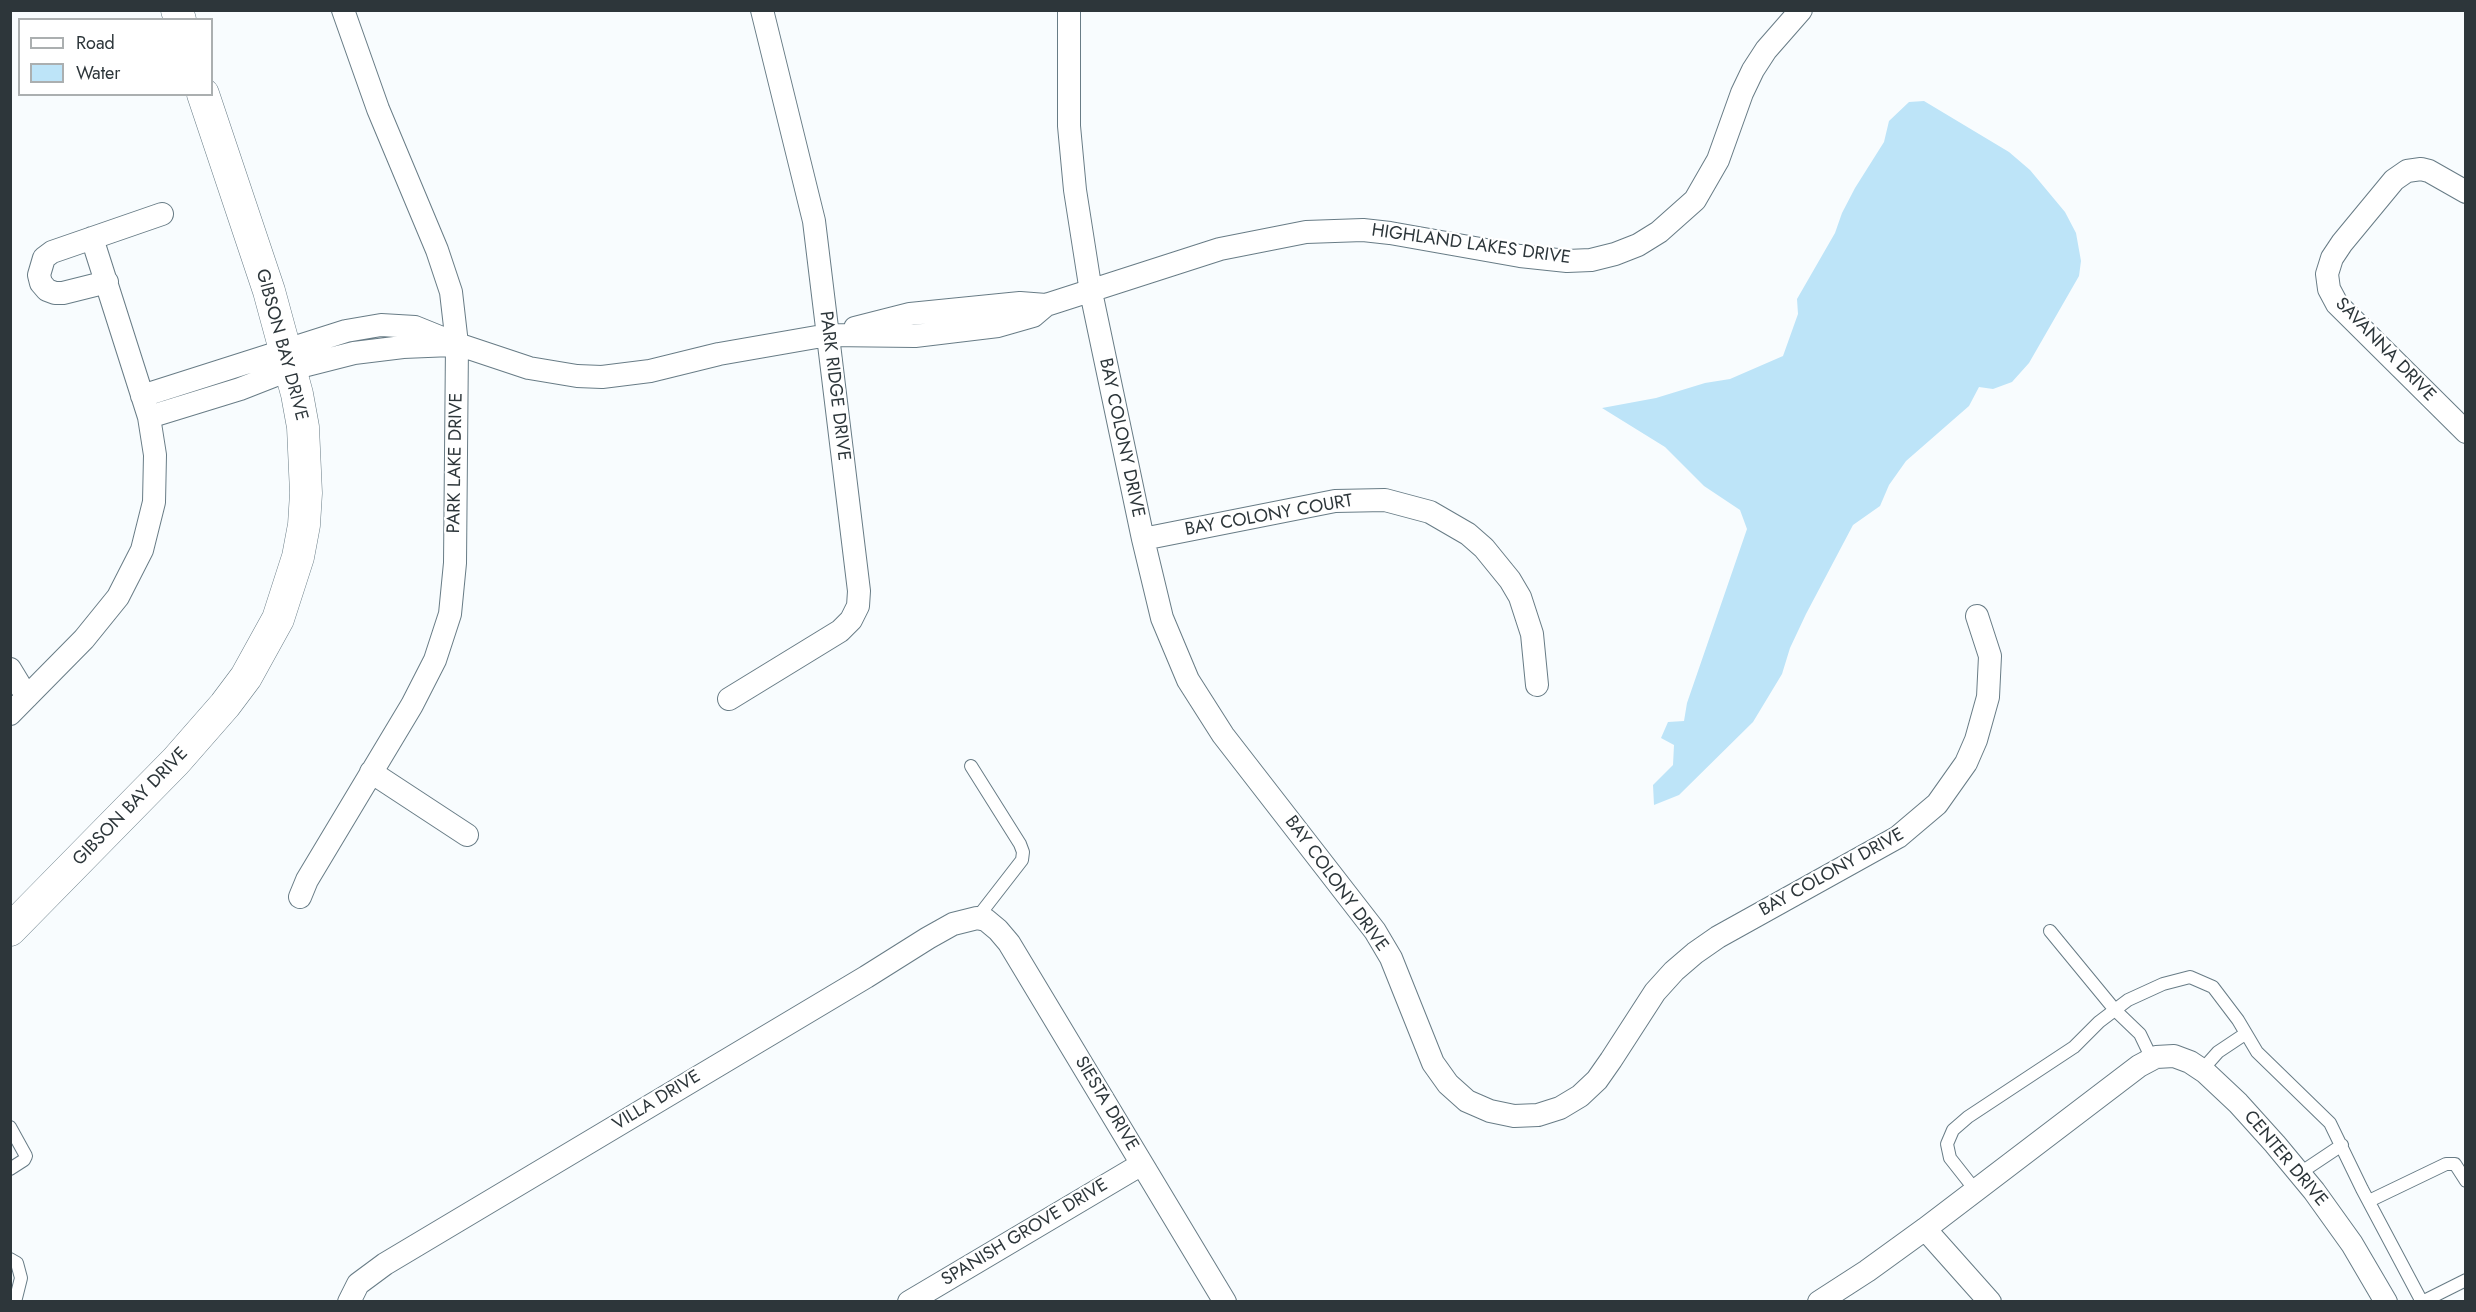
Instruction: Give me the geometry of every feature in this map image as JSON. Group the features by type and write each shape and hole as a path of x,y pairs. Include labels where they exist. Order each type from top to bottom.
{"street":[{"name":"PARK LAKE DRIVE","path":"300,897 307,880 428,675 444,638 450,614 454,563 456,344 454,306 445,273 378,109 343,10"},
{"name":"PARK RIDGE DRIVE","path":"729,699 840,631 851,620 858,606 858,579 810,204 762,10"},
{"path":"1069,10 1070,137 1091,292"},
{"name":"HIGHLAND LAKES DRIVE","path":"146,406 279,363 378,349 456,344 529,368 577,376 602,377 650,372 719,354 828,335 910,314 1020,303 1046,305 1220,249 1306,232 1363,230 1390,232 1532,258 1568,261 1615,254 1638,245 1659,232 1695,200 1718,160 1742,93 1753,70 1766,50 1801,10"},
{"name":"GIBSON BAY DRIVE","path":"10,930 202,733 246,677 278,619 298,557 304,525 306,492 303,427 185,96"},
{"name":"GIBSON BAY DRIVE","path":"10,902 205,700 227,670 245,639 272,574 281,540 286,507 286,440 269,291 204,96"},
{"name":"SAVANNA DRIVE","path":"2466,192 2438,175 2421,169 2407,171 2400,175 2342,243 2332,258 2327,274 2329,289 2337,304 2466,432"},
{"path":"107,282 63,293 47,290 41,283 39,275 44,258 62,248 162,214"},
{"path":"10,714 101,618 131,574 150,526 156,478 155,455 146,406 92,237"},
{"name":"BAY COLONY DRIVE","path":"1091,292 1153,585 1170,639 1188,680 1229,744 1375,931 1399,976 1433,1063 1448,1084 1467,1101 1490,1112 1514,1116 1538,1115 1560,1108 1580,1096 1601,1074 1655,992 1695,953 1727,932 1898,837 1937,804 1966,763 1976,740 1988,697 1990,656 1977,616"},
{"name":"HIGHLAND LAKES DRIVE","path":"828,335 915,336 960,331 1017,322 1033,316 1046,305"},
{"path":"957,308 960,331"},
{"name":"BAY COLONY COURT","path":"1143,540 1335,501 1385,500 1430,512 1468,534 1484,548 1510,580 1520,597 1532,634 1537,685"},
{"path":"10,669 27,697"},
{"path":"371,772 467,835"},
{"name":"SIESTA DRIVE","path":"977,918 986,920 1009,943 1225,1302"},
{"name":"VILLA DRIVE","path":"349,1302 358,1284 385,1264 928,938 953,924 977,918"},
{"name":"CENTER DRIVE","path":"2152,1059 2174,1056 2190,1062 2238,1103 2300,1173 2352,1244 2386,1302"},
{"path":"1819,1302 1925,1229 2139,1066 2152,1059"},
{"name":"SPANISH GROVE DRIVE","path":"909,1302 1142,1164"},
{"path":"1925,1229 1988,1301"}],"lane":[{"path":"971,766 1023,852 1022,860 977,918"},
{"path":"2050,931 2115,1010 2140,1034 2152,1059"},
{"path":"1976,1191 1950,1158 1947,1144 1953,1130 1968,1117 2074,1047 2128,1000 2163,984 2190,977 2213,987 2238,1020 2257,1052 2330,1123 2422,1301 2466,1280"},
{"path":"2202,1070 2218,1052 2245,1034"},
{"path":"10,1127 26,1156 24,1160 10,1169"},
{"path":"2300,1173 2342,1145"},
{"path":"2369,1201 2446,1164 2455,1164 2466,1181"},
{"path":"10,1259 17,1263 21,1278 15,1302"}],"water":[{"path":"1924,101 2009,152 2030,170 2065,212 2076,233 2081,261 2079,276 2029,363 2012,382 1993,389 1979,387 1969,406 1906,461 1889,485 1880,506 1853,525 1806,614 1790,648 1782,674 1753,722 1679,795 1654,805 1653,785 1673,765 1674,745 1661,738 1668,722 1684,721 1687,703 1747,529 1740,510 1704,486 1665,447 1602,408 1656,398 1705,383 1730,379 1783,356 1798,314 1797,299 1835,233 1855,188 1884,142 1889,121 1909,102"}]}
